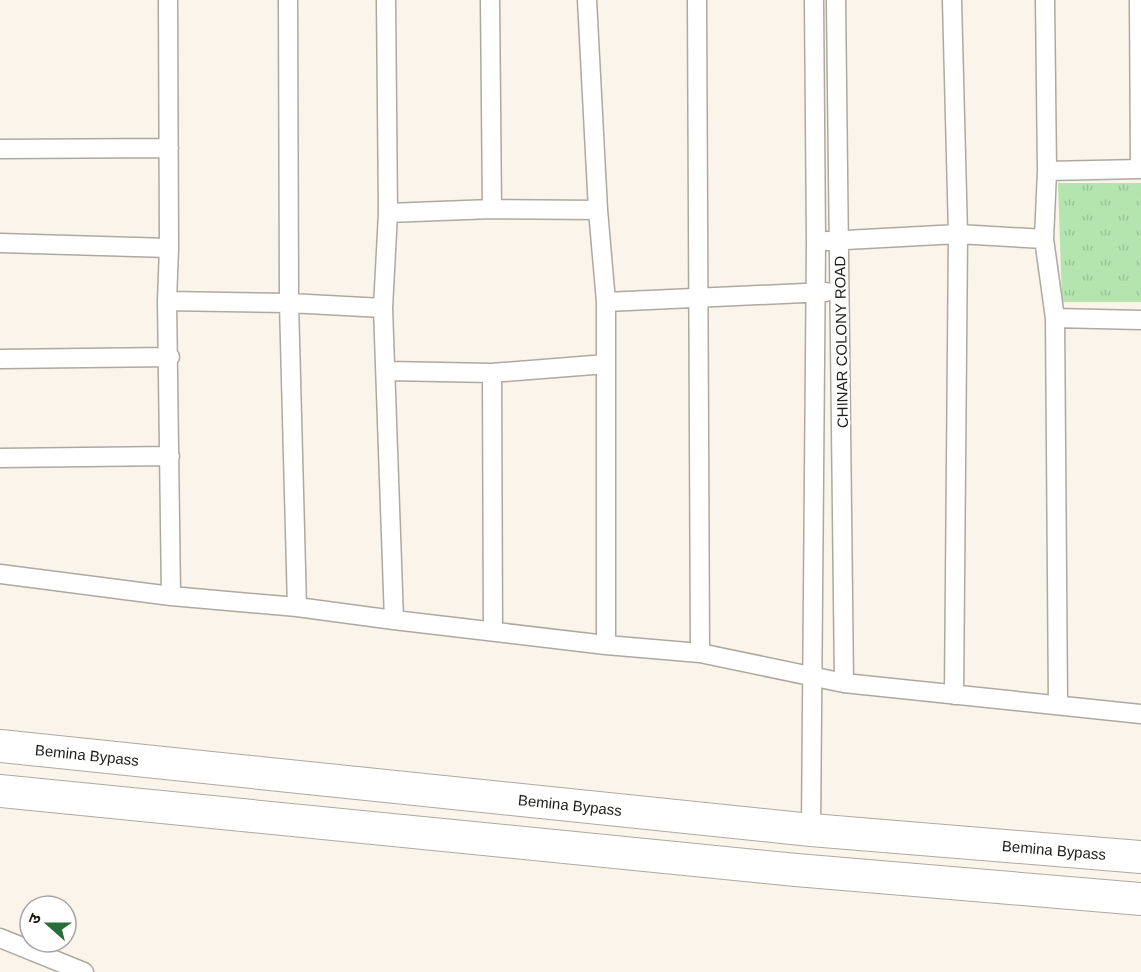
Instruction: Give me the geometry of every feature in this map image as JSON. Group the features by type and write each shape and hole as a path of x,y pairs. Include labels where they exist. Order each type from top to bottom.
{"highway":[{"name":"Bemina Bypass","path":"0,746 811,830 1141,857"},
{"path":"0,791 796,870 1141,899"}],"street":[{"path":"168,0 169,248 167,301 170,357 171,596"},
{"path":"288,0 289,303 297,607"},
{"path":"386,0 388,213 383,308 394,620"},
{"path":"490,0 492,209"},
{"path":"587,0 598,210 606,302 606,645"},
{"path":"697,0 700,653"},
{"name":"CHINAR COLONY ROAD","path":"811,830 816,292 814,0"},
{"name":"CHINAR COLONY ROAD","path":"836,0 844,683"},
{"path":"952,0 958,234 954,695"},
{"path":"1045,0 1047,171 1044,239 1055,318 1058,705"},
{"path":"1047,171 1141,170 1139,0"},
{"path":"0,149 169,148"},
{"path":"388,213 492,209 598,210"},
{"path":"816,242 958,234 1044,239"},
{"path":"0,243 169,248"},
{"path":"606,302 840,291"},
{"path":"167,301 289,303 383,308"},
{"path":"1055,318 1141,320"},
{"path":"0,359 170,357"},
{"path":"387,371 492,373 606,364"},
{"path":"492,373 493,631"},
{"path":"0,458 170,456"},
{"path":"0,574 171,596 297,607 606,645 700,653 844,683 1141,714"},
{"path":"0,939 84,972"}],"green space":[{"path":"1058,183 1141,183 1141,302 1062,302"}]}
